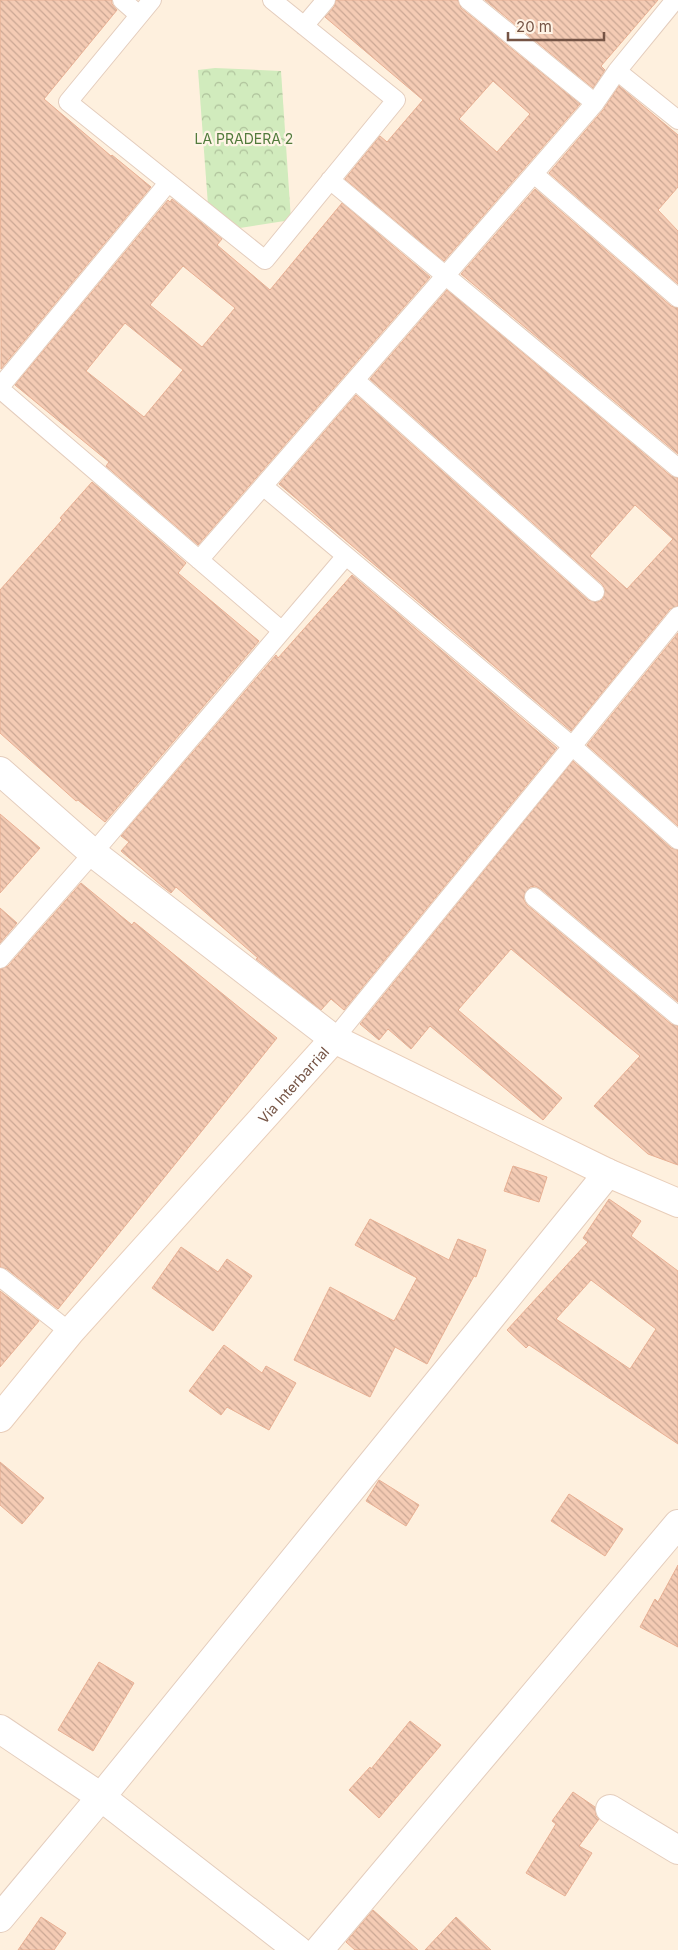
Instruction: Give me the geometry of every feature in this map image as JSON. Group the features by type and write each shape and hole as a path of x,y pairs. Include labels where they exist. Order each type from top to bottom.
{"street":[{"path":"0,771 93,853 334,1039"},
{"name":"Vía Interbarrial","path":"0,1418 70,1332 334,1039 608,1173 678,1203"},
{"path":"0,1918 101,1798 608,1173"},
{"path":"319,1950 678,1524"},
{"path":"0,1729 101,1798 298,1950"},
{"path":"610,1809 678,1850"}],"lane":[{"path":"122,0 140,15"},
{"path":"152,0 68,102 265,260 396,100 272,0"},
{"path":"304,26 326,0"},
{"path":"468,0 595,103"},
{"path":"199,560 595,103 616,71 675,0"},
{"path":"616,71 678,120"},
{"path":"534,174 678,298"},
{"path":"330,180 678,468"},
{"path":"168,183 0,388 281,630"},
{"path":"355,380 595,592"},
{"path":"263,486 572,746 678,840"},
{"path":"0,959 93,853 281,630 346,557"},
{"path":"334,1039 678,616"},
{"path":"534,897 678,1016"},
{"path":"0,1277 70,1332"}],"green space":[{"name":"LA PRADERA 2","path":"215,68 281,71 291,220 240,228 208,205 198,70"}],"building":[{"path":"0,0 112,0 112,4 117,10 44,99 151,187 1,369"},
{"path":"336,0 458,0 461,8 580,104 444,261 345,179 380,136 387,142 423,100 325,17 334,7","holes":["493,81 530,114 497,152 459,119"]},
{"path":"485,0 658,0 601,66 605,70 593,88"},
{"path":"619,86 678,135 678,187 658,210 678,231 678,284 549,173 603,110"},
{"path":"535,189 671,306 678,308 678,454 461,274"},
{"path":"172,199 222,239 217,245 270,290 342,203 430,277 198,545 106,466 109,462 15,385 168,200 170,202","holes":["183,266 235,308 202,347 150,305","125,323 183,370 144,417 86,371"]},
{"path":"447,290 671,476 678,478 678,606 670,609 571,731 279,484 356,395 588,600 598,602 603,599 605,589 602,584 370,379","holes":["635,505 673,539 627,589 590,556"]},
{"path":"92,482 186,563 178,573 259,641 105,822 78,800 76,801 0,733 0,590 62,520 60,518"},
{"path":"352,575 557,748 344,1010 331,999 321,1010 256,959 258,958 176,887 171,893 121,851 129,842 121,836 276,655 278,658"},
{"path":"678,633 678,826 587,745"},
{"path":"573,761 671,848 678,850 678,1002 541,889 535,886 530,887 524,895 524,900 527,905 671,1024 678,1026 678,1165 648,1154 594,1106 640,1056 511,949 458,1010 562,1098 543,1120 430,1026 411,1049 388,1029 379,1040 360,1024"},
{"path":"0,814 40,848 0,893"},
{"path":"81,883 132,925 134,922 277,1038 58,1309 7,1269 0,1267 0,969 8,966"},
{"path":"0,908 17,923 0,943"},
{"path":"513,1166 547,1177 539,1202 504,1191"},
{"path":"609,1199 641,1221 631,1236 678,1271 678,1444 529,1345 526,1348 507,1330 588,1242 583,1238","holes":["591,1280 656,1329 630,1369 556,1319"]},
{"path":"370,1219 449,1260 458,1239 486,1250 476,1277 474,1276 427,1364 395,1347 370,1397 294,1360 330,1287 394,1321 417,1278 355,1245"},
{"path":"181,1247 218,1272 227,1259 252,1276 213,1331 152,1288"},
{"path":"0,1291 39,1321 0,1367"},
{"path":"224,1345 262,1373 266,1366 296,1383 269,1430 227,1407 221,1415 189,1391"},
{"path":"0,1462 44,1498 22,1524 0,1505"},
{"path":"379,1480 419,1505 406,1526 366,1501"},
{"path":"569,1494 623,1529 605,1556 551,1521"},
{"path":"678,1565 678,1647 640,1627 655,1599 658,1602"},
{"path":"99,1662 134,1683 93,1751 58,1730"},
{"path":"410,1721 441,1745 379,1818 349,1790 370,1767 371,1769"},
{"path":"573,1792 595,1807 596,1816 599,1819 579,1846 592,1853 565,1896 526,1873 556,1824 552,1821"},
{"path":"373,1910 418,1950 355,1950 346,1942"},
{"path":"41,1917 66,1933 54,1950 18,1950"},
{"path":"456,1917 491,1950 425,1950"}]}
